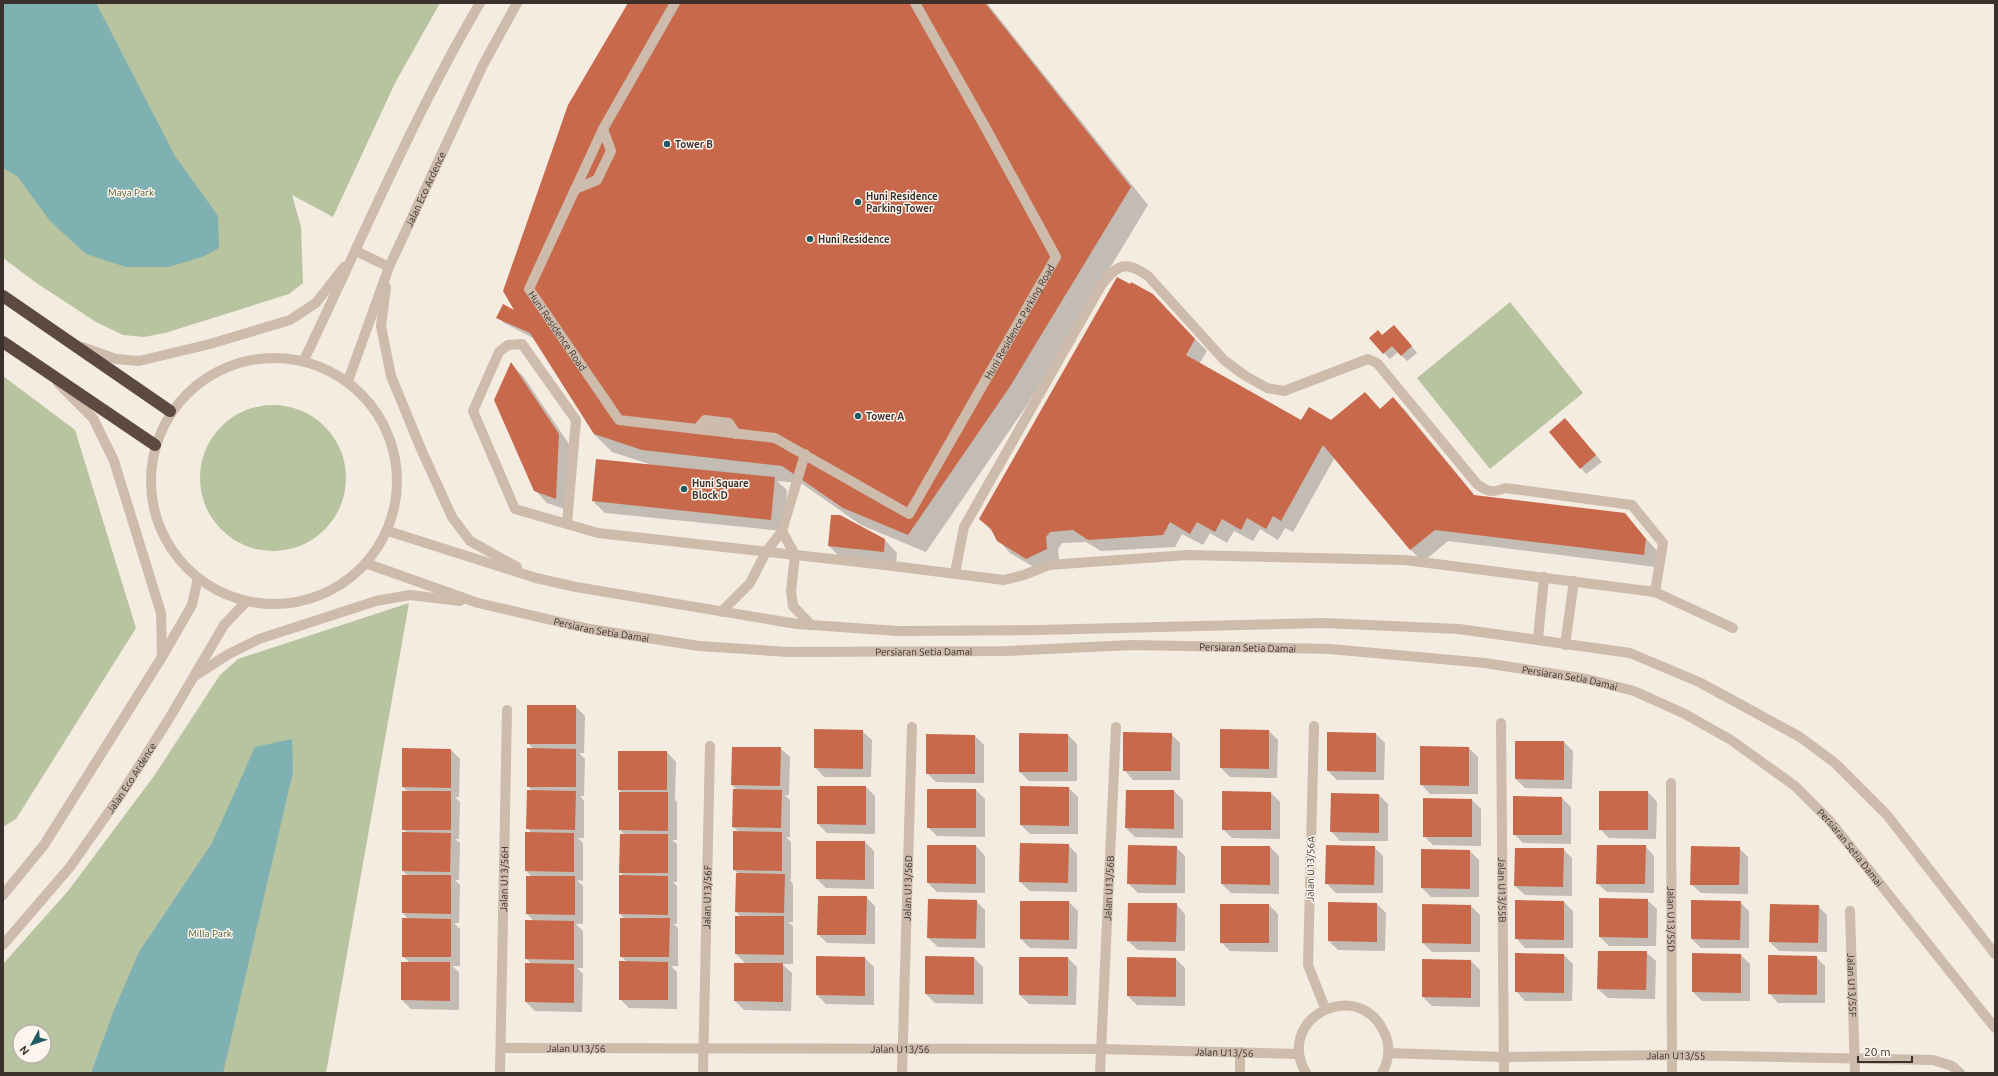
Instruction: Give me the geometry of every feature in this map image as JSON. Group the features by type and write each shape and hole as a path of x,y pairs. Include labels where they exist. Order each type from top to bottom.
{"highway":[{"path":"3,296 69,343 170,411"},
{"path":"3,342 155,445"}],"street":[{"path":"304,360 412,131 456,44 480,3"},
{"name":"Jalan Eco Ardence","path":"348,381 389,267 483,65 517,3"},
{"name":"Huni Residence Road","path":"675,3 603,129 529,289 619,420 775,438 805,454"},
{"name":"Huni Residence Parking Road","path":"805,454 909,514 1056,257 915,3"},
{"path":"576,189 597,180 610,151 603,129"},
{"path":"356,251 389,267 381,326 391,376 421,449 452,517 470,541 536,578"},
{"path":"69,343 116,359 139,361 210,344 290,320 316,303 356,251"},
{"path":"955,573 964,527 1102,284 1111,273 1119,267 1134,266 1148,276 1224,360 1244,376 1268,388 1284,390 1368,359 1377,363 1477,484 1485,490 1495,492 1505,488 1632,505 1663,543 1655,592"},
{"path":"567,524 576,420 522,344 508,345 498,352 473,411 515,509 598,533 955,573 1004,580 1049,565 1187,555 1405,560 1655,592 1733,628"},
{"path":"266,357 304,360 348,381 377,411 394,449 398,491 388,531 368,564 333,591 290,604 246,602 220,592 198,578 178,560 158,524 150,485 155,445 170,411 196,383 229,364 266,357"},
{"path":"50,375 93,418 114,461 161,613 162,657"},
{"path":"721,612 750,583 766,552 782,531 805,454"},
{"name":"Persiaran Setia Damai","path":"388,531 536,578 576,588 811,625 906,631 1038,630 1324,623 1459,629 1538,639 1565,645 1630,652 1699,682 1800,737 1836,763 1887,815 1995,954"},
{"path":"782,531 795,555 791,590 793,606 811,625"},
{"name":"Persiaran Setia Damai","path":"368,564 478,603 590,629 699,646 789,652 1007,651 1132,645 1330,649 1485,664 1588,679 1634,691 1685,714 1731,740 1795,786 1830,821 1995,1028"},
{"path":"1538,639 1544,577"},
{"path":"3,896 44,845 162,657 192,605 198,578"},
{"path":"1565,645 1574,581"},
{"path":"193,677 227,655 259,639 376,600 410,595 478,603"},
{"name":"Jalan Eco Ardence","path":"3,945 74,861 122,793 224,625 246,602"},
{"name":"Jalan U13/56H","path":"500,1073 507,710"},
{"name":"Jalan U13/55B","path":"1501,723 1504,1073"},
{"name":"Jalan U13/56A","path":"1314,726 1308,965 1326,1008"},
{"name":"Jalan U13/56D","path":"902,1073 912,727"},
{"name":"Jalan U13/56B","path":"1100,1073 1116,727"},
{"name":"Jalan U13/56F","path":"703,1073 710,746"},
{"name":"Jalan U13/55D","path":"1671,784 1672,1073"},
{"name":"Jalan U13/55F","path":"1850,911 1855,1073"},
{"path":"1306,1073 1299,1054 1300,1040 1305,1027 1314,1016 1326,1008 1340,1005 1356,1006 1370,1013 1381,1024 1387,1038 1388,1053 1386,1067 1382,1073"},
{"name":"Jalan U13/56","path":"501,1048 1100,1049 1299,1054"},
{"path":"1240,1052 1240,1073"},
{"name":"Jalan U13/55","path":"1388,1053 1504,1057 1672,1055 1933,1060 1952,1066 1960,1073"}],"green space":[{"name":"Maya Park","path":"3,3 440,3 395,83 333,217 292,195 301,227 303,283 289,294 165,333 144,337 123,335 96,322 35,282 3,258"},
{"path":"1510,302 1583,393 1490,469 1417,378"},
{"path":"3,376 75,430 136,628 16,819 3,827"},
{"path":"266,405 280,405 301,410 314,417 325,426 334,437 341,450 345,464 345,492 341,506 334,519 325,530 314,539 301,546 280,551 266,551 245,546 232,539 216,524 205,506 200,485 200,471 205,450 212,437 227,421 245,410"},
{"name":"Milla Park","path":"409,603 326,1073 3,1073 3,964 68,891 154,776 220,675 238,659"}],"water":[{"path":"3,3 96,3 175,156 218,216 219,248 202,257 168,267 126,267 86,254 50,221 17,176 3,168"},
{"path":"292,739 293,772 223,1073 91,1073 114,1010 139,952 212,843 255,747"}],"building":[{"name":"Huni Residence","path":"628,3 985,3 1131,187 1009,388 908,535 843,508 782,466 642,450 594,434 530,333 496,318 503,304 514,310 503,291 568,105"},
{"path":"1117,277 1130,284 1131,282 1153,294 1195,339 1186,355 1301,420 1309,407 1331,420 1365,392 1380,409 1393,397 1474,495 1625,513 1646,539 1644,555 1435,530 1410,550 1323,445 1281,521 1273,516 1266,529 1247,518 1241,530 1222,519 1215,532 1197,522 1190,534 1170,522 1163,535 1088,540 1073,530 1050,532 1046,537 1047,549 1026,559 997,541 991,529 979,519"},
{"path":"1394,325 1412,346 1401,356 1392,346 1383,354 1369,338 1378,330 1382,335"},
{"path":"511,362 559,434 556,499 534,491 494,400"},
{"path":"1565,418 1596,455 1580,469 1549,432"},
{"name":"Huni Square Block D","path":"596,459 775,477 771,520 592,501"},
{"path":"831,515 840,515 885,539 884,552 828,546"},
{"path":"527,705 576,705 576,744 527,744"},
{"path":"814,729 863,730 863,769 814,768"},
{"path":"1220,729 1269,730 1269,769 1220,768"},
{"path":"1123,732 1172,733 1171,771 1123,771"},
{"path":"1327,732 1376,733 1376,772 1327,771"},
{"path":"1019,733 1068,734 1068,772 1019,772"},
{"path":"926,734 975,735 975,774 926,774"},
{"path":"1515,741 1564,741 1564,780 1515,779"},
{"path":"1420,746 1469,747 1469,786 1420,785"},
{"path":"732,747 781,747 780,786 731,785"},
{"path":"402,748 451,749 451,788 402,787"},
{"path":"527,748 576,749 576,787 527,787"},
{"path":"618,751 667,751 667,790 618,790"},
{"path":"817,786 866,786 866,825 817,824"},
{"path":"1020,786 1069,787 1069,826 1020,825"},
{"path":"733,789 782,790 781,828 732,827"},
{"path":"927,789 976,789 976,828 927,828"},
{"path":"527,790 576,791 575,830 526,829"},
{"path":"1126,790 1174,790 1174,829 1125,828"},
{"path":"402,791 451,791 451,830 402,830"},
{"path":"1222,791 1271,792 1271,830 1222,830"},
{"path":"1599,791 1648,791 1648,830 1599,830"},
{"path":"619,792 668,792 668,831 619,830"},
{"path":"1331,793 1379,794 1379,833 1330,832"},
{"path":"1513,796 1562,797 1562,835 1513,835"},
{"path":"1423,798 1472,799 1472,837 1423,837"},
{"path":"733,831 782,832 782,871 733,870"},
{"path":"402,832 451,833 450,872 402,871"},
{"path":"525,832 574,833 574,872 525,871"},
{"path":"620,834 668,834 668,873 619,873"},
{"path":"816,841 865,841 865,880 816,879"},
{"path":"1020,843 1069,844 1068,883 1019,882"},
{"path":"927,845 976,845 976,884 927,883"},
{"path":"1128,845 1177,846 1176,885 1127,884"},
{"path":"1326,845 1375,846 1374,885 1325,884"},
{"path":"1597,845 1646,845 1645,884 1596,884"},
{"path":"1221,846 1270,846 1270,885 1221,884"},
{"path":"1691,846 1740,847 1739,885 1690,885"},
{"path":"1515,848 1564,848 1563,887 1514,886"},
{"path":"1421,849 1470,850 1470,889 1421,888"},
{"path":"736,873 785,874 784,913 735,912"},
{"path":"402,875 451,875 451,914 402,913"},
{"path":"619,875 668,876 668,915 619,914"},
{"path":"526,876 575,876 575,915 526,914"},
{"path":"818,896 867,896 866,935 817,935"},
{"path":"1599,898 1648,899 1648,938 1599,937"},
{"path":"928,899 977,900 976,939 927,938"},
{"path":"1515,900 1564,901 1564,940 1515,939"},
{"path":"1691,900 1741,901 1740,940 1691,939"},
{"path":"1020,901 1069,901 1069,940 1020,939"},
{"path":"1328,902 1377,903 1377,942 1328,941"},
{"path":"1128,903 1177,903 1176,942 1127,941"},
{"path":"1220,904 1269,904 1269,943 1220,943"},
{"path":"1422,904 1471,905 1471,944 1422,943"},
{"path":"1770,904 1819,905 1818,943 1769,942"},
{"path":"735,916 784,916 784,955 735,954"},
{"path":"402,918 451,919 451,957 402,957"},
{"path":"620,918 670,918 669,957 620,957"},
{"path":"525,920 574,921 574,960 525,959"},
{"path":"1598,951 1647,951 1646,990 1597,989"},
{"path":"1515,953 1564,954 1564,993 1515,992"},
{"path":"1692,953 1741,954 1741,993 1692,992"},
{"path":"1768,955 1817,956 1817,995 1768,994"},
{"path":"816,956 865,957 865,996 816,995"},
{"path":"925,956 974,957 974,995 925,994"},
{"path":"1019,957 1068,957 1068,996 1019,995"},
{"path":"1127,957 1176,958 1176,997 1127,996"},
{"path":"1422,959 1471,960 1471,998 1422,997"},
{"path":"619,961 668,962 668,1000 619,1000"},
{"path":"401,962 450,962 450,1001 401,1000"},
{"path":"525,963 574,964 574,1003 525,1002"},
{"path":"734,963 783,963 783,1002 734,1001"}],"place":[{"name":"Tower B","path":"667,144"},
{"name":"Huni Residence Parking Tower","path":"858,202"},
{"name":"Huni Residence","path":"810,239"},
{"name":"Tower A","path":"858,416"},
{"name":"Huni Square Block D","path":"684,489"}]}
